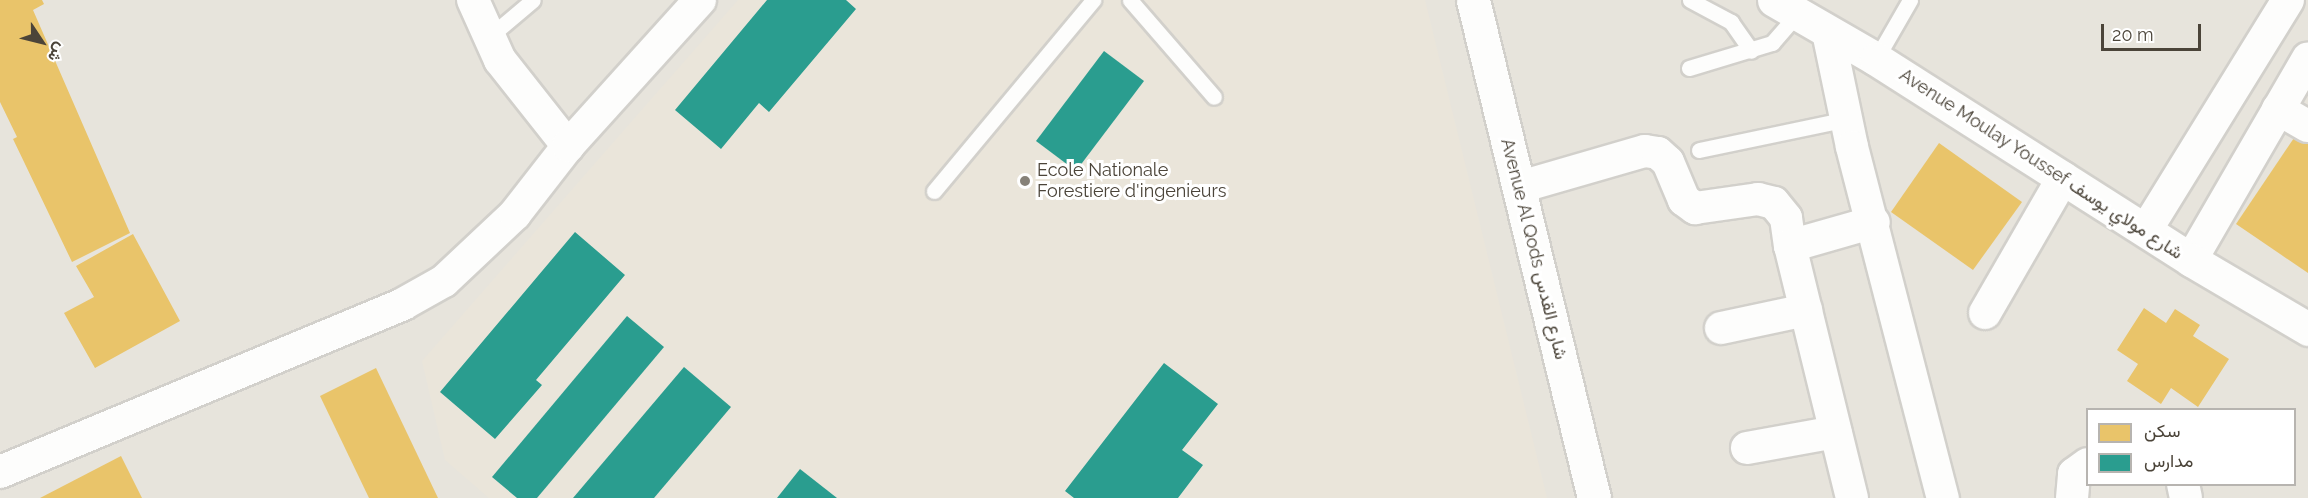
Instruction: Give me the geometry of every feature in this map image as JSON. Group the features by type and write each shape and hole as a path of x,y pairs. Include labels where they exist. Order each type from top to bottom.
{"street":[{"path":"473,0 500,60 568,146"},
{"path":"0,472 403,304 444,281 515,213 568,146 700,0"},
{"name":"Avenue Al Qods شارع القدس","path":"1473,0 1594,498"},
{"path":"2146,230 2288,0"},
{"name":"Avenue Moulay Youssef شارع مولاي يوسف","path":"1785,7 1876,59 2191,260 2308,328"},
{"path":"1828,32 1847,119 1943,498"},
{"path":"2191,260 2308,58"},
{"path":"2278,109 2308,126"},
{"path":"1520,187 1645,151 1658,153 1668,162 1684,200 1695,208 1758,199 1774,203 1786,218 1852,498"},
{"path":"1985,313 2063,178"},
{"path":"1791,246 1874,222"},
{"path":"1720,328 1806,310"},
{"path":"1747,448 1836,432"},
{"path":"2072,498 2074,474 2086,465"}],"lane":[{"path":"489,37 534,0"},
{"path":"934,191 1093,0"},
{"path":"1130,0 1215,97"},
{"path":"1690,0 1731,22 1751,51"},
{"path":"1876,59 1910,0"},
{"path":"1689,68 1772,43 1785,7"},
{"path":"1699,150 1847,119"}],"shaded area":[{"path":"0,0 2308,0 2308,498 0,498"},
{"name":"Ecole Nationale Forestiere d'ingenieurs","path":"738,0 1425,0 1547,498 489,498 445,460 422,361"}],"building: سكن":[{"path":"0,0 42,0 44,4 33,10 130,233 72,262 13,139 17,137 0,102"},
{"path":"2296,135 2308,143 2308,273 2236,224"},
{"path":"1939,143 2022,202 1973,270 1891,212"},
{"path":"133,234 180,321 95,368 64,313 94,297 76,266"},
{"path":"2144,308 2166,323 2175,309 2200,325 2193,336 2229,359 2198,407 2171,388 2161,404 2127,381 2138,364 2117,350"},
{"path":"376,368 438,498 369,498 320,396"},
{"path":"121,456 142,498 40,498"}],"building: مدارس":[{"path":"767,0 846,0 856,9 769,112 759,103 721,149 675,110"},
{"path":"1104,51 1144,81 1076,171 1036,141"},
{"path":"575,232 625,275 536,380 542,385 495,439 440,392"},
{"path":"627,316 664,347 537,498 517,498 492,477"},
{"path":"1164,363 1218,404 1182,450 1203,465 1178,498 1074,498 1065,491"},
{"path":"684,367 731,407 654,498 573,498"},
{"path":"800,469 837,498 777,498"}],"place":[{"name":"Ecole Nationale Forestiere d'ingenieurs","path":"1025,181"}]}
